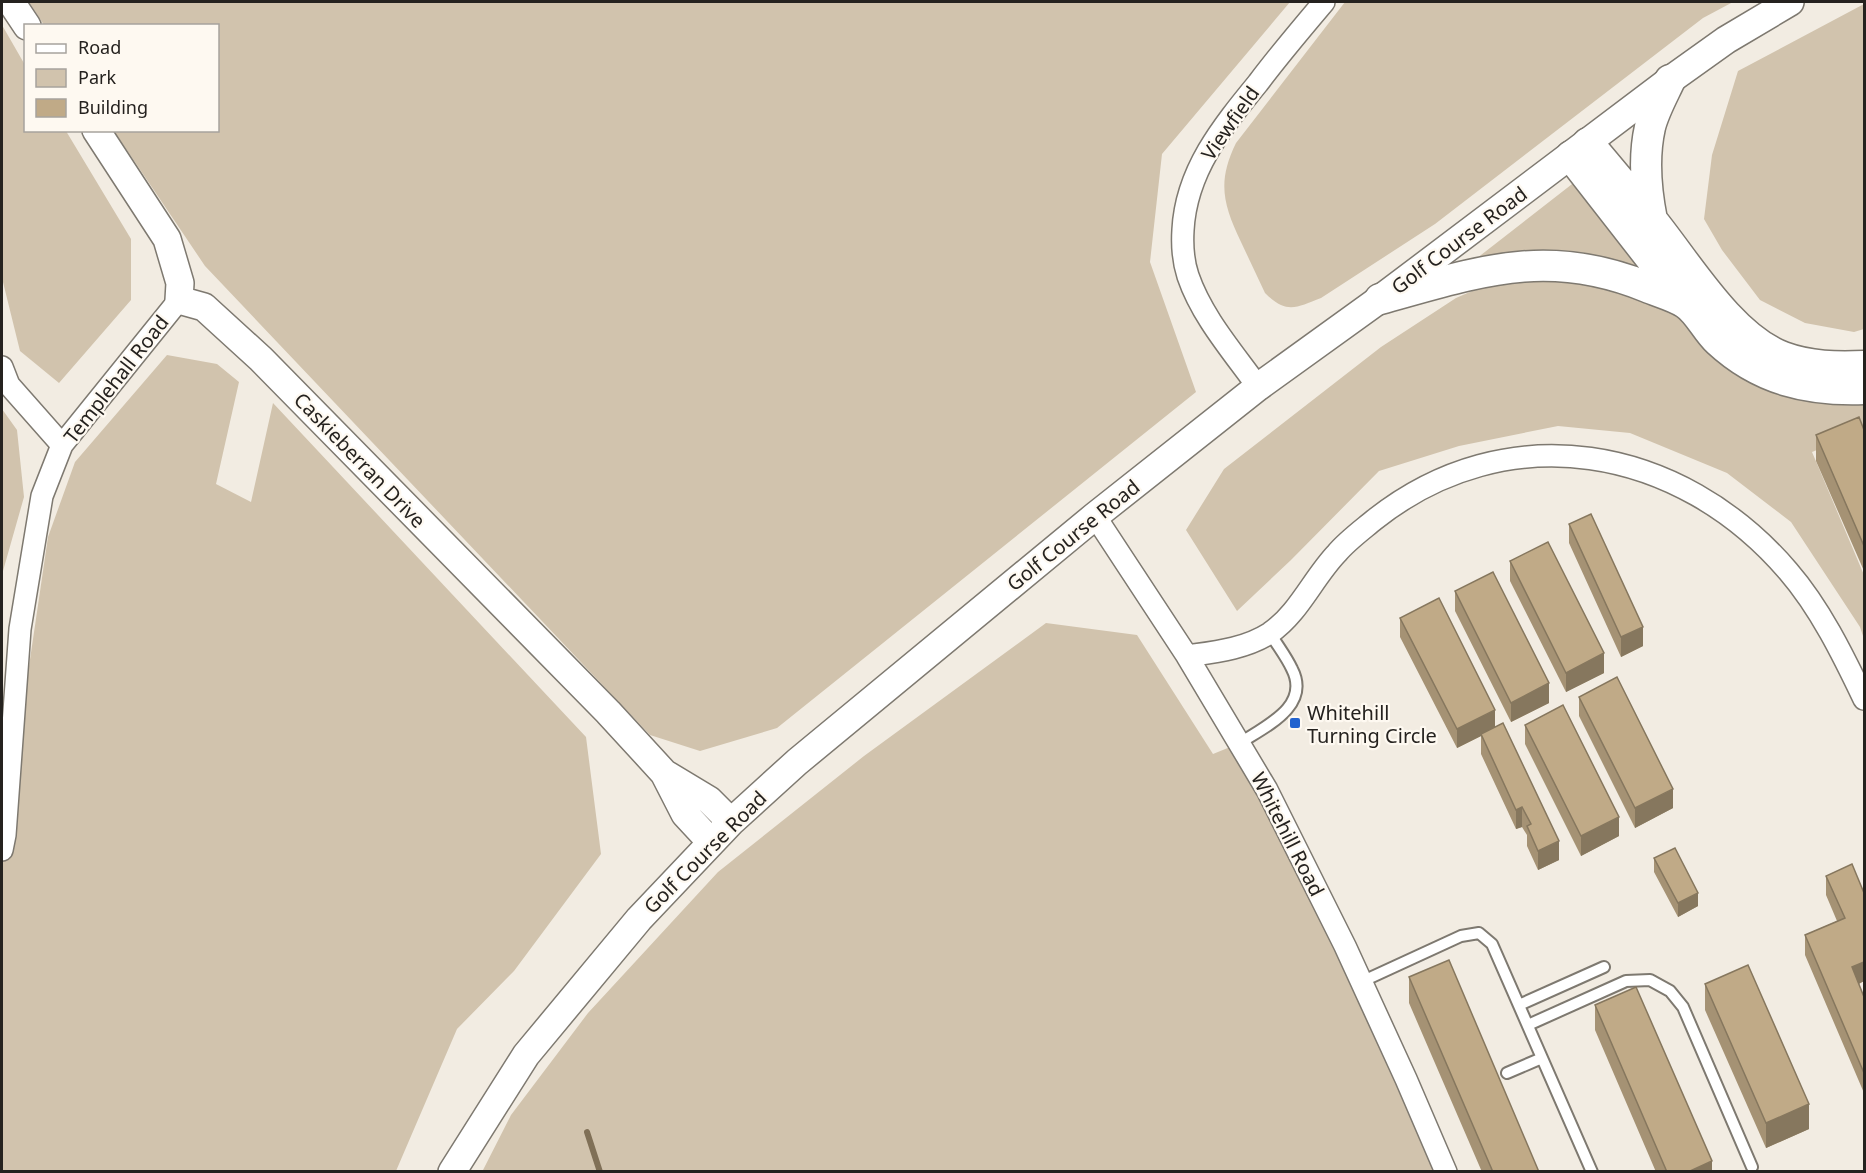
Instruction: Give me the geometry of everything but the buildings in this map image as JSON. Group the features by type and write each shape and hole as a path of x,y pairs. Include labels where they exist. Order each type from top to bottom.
{"main road":[{"path":"1652,220 1647,195 1647,146 1650,125 1670,80"},
{"path":"1579,149 1652,220 1725,315 1762,345 1783,357 1814,365 1864,366"},
{"path":"1579,149 1686,303 1723,346 1739,359 1789,383 1820,388 1864,389"},
{"path":"1380,299 1461,276 1535,264 1601,271 1686,303"}],"street":[{"path":"11,2 26,24"},
{"name":"Viewfield","path":"1258,387 1205,313 1196,296 1187,274 1183,255 1184,214 1191,185 1204,154 1227,120 1324,2"},
{"name":"Golf Course Road","path":"452,1172 526,1055 639,919 731,822 797,762 1095,516 1258,387 1380,299 1670,80 1726,40 1790,2"},
{"path":"97,132 167,239 180,283 179,300"},
{"name":"Templehall Road","path":"2,850 20,629 42,496 62,446 179,300"},
{"name":"Caskieberran Drive","path":"179,300 204,307 261,358 608,712 664,773 685,814 711,842"},
{"path":"2,367 9,386 62,446"},
{"path":"1187,656 1231,649 1270,633 1298,606 1337,553 1375,519 1418,490 1458,472 1500,461 1545,456 1589,457 1630,466 1672,481 1723,510 1753,535 1788,571 1819,614 1845,659 1864,699"},
{"name":"Whitehill Road","path":"1095,516 1187,656 1267,790 1361,982 1446,1172"},
{"name":"Caskieberran Drive","path":"664,773 709,800 731,822"}],"lane":[{"path":"1240,743 1280,717 1291,706 1296,695 1297,683 1292,669 1270,633"},
{"path":"1361,982 1461,936 1479,933 1492,944 1592,1172"},
{"path":"1519,1005 1604,967"},
{"path":"1528,1026 1626,981 1650,980 1670,991 1683,1007 1752,1167"},
{"path":"1507,1073 1542,1058"}],"green space":[{"path":"29,2 1290,2 1162,154 1150,262 1196,392 777,728 700,751 650,735 205,266 115,132 219,132 219,24 43,24"},
{"path":"1345,2 1733,2 1703,18 1435,224 1321,298 1298,306 1285,306 1272,300 1265,293 1235,228 1226,204 1224,181 1226,170 1236,143"},
{"path":"1864,4 1864,329 1854,332 1805,323 1760,300 1722,250 1704,219 1712,155 1738,71"},
{"path":"2,25 24,63 24,132 67,132 131,239 131,300 59,383 20,351 2,278"},
{"path":"1576,181 1649,272 1472,262"},
{"path":"1535,264 1601,271 1864,403 1864,431 1812,452 1864,575 1864,639 1860,627 1791,522 1727,473 1630,433 1558,426 1459,446 1379,471 1237,611 1186,530 1224,469 1381,347 1456,298"},
{"path":"167,355 217,364 239,382 216,484 251,502 273,403 586,737 601,854 514,971 457,1029 396,1171 2,1172 2,850 48,537 75,462"},
{"path":"2,409 17,430 24,497 3,571 2,605"},
{"path":"1046,623 1137,635 1213,754 1240,743 1446,1172 482,1172 511,1115 588,1013 718,872 864,756"}],"waterway":[{"path":"587,1132 600,1172"}],"place":[{"name":"Whitehill Turning Circle","path":"1295,723"}]}
